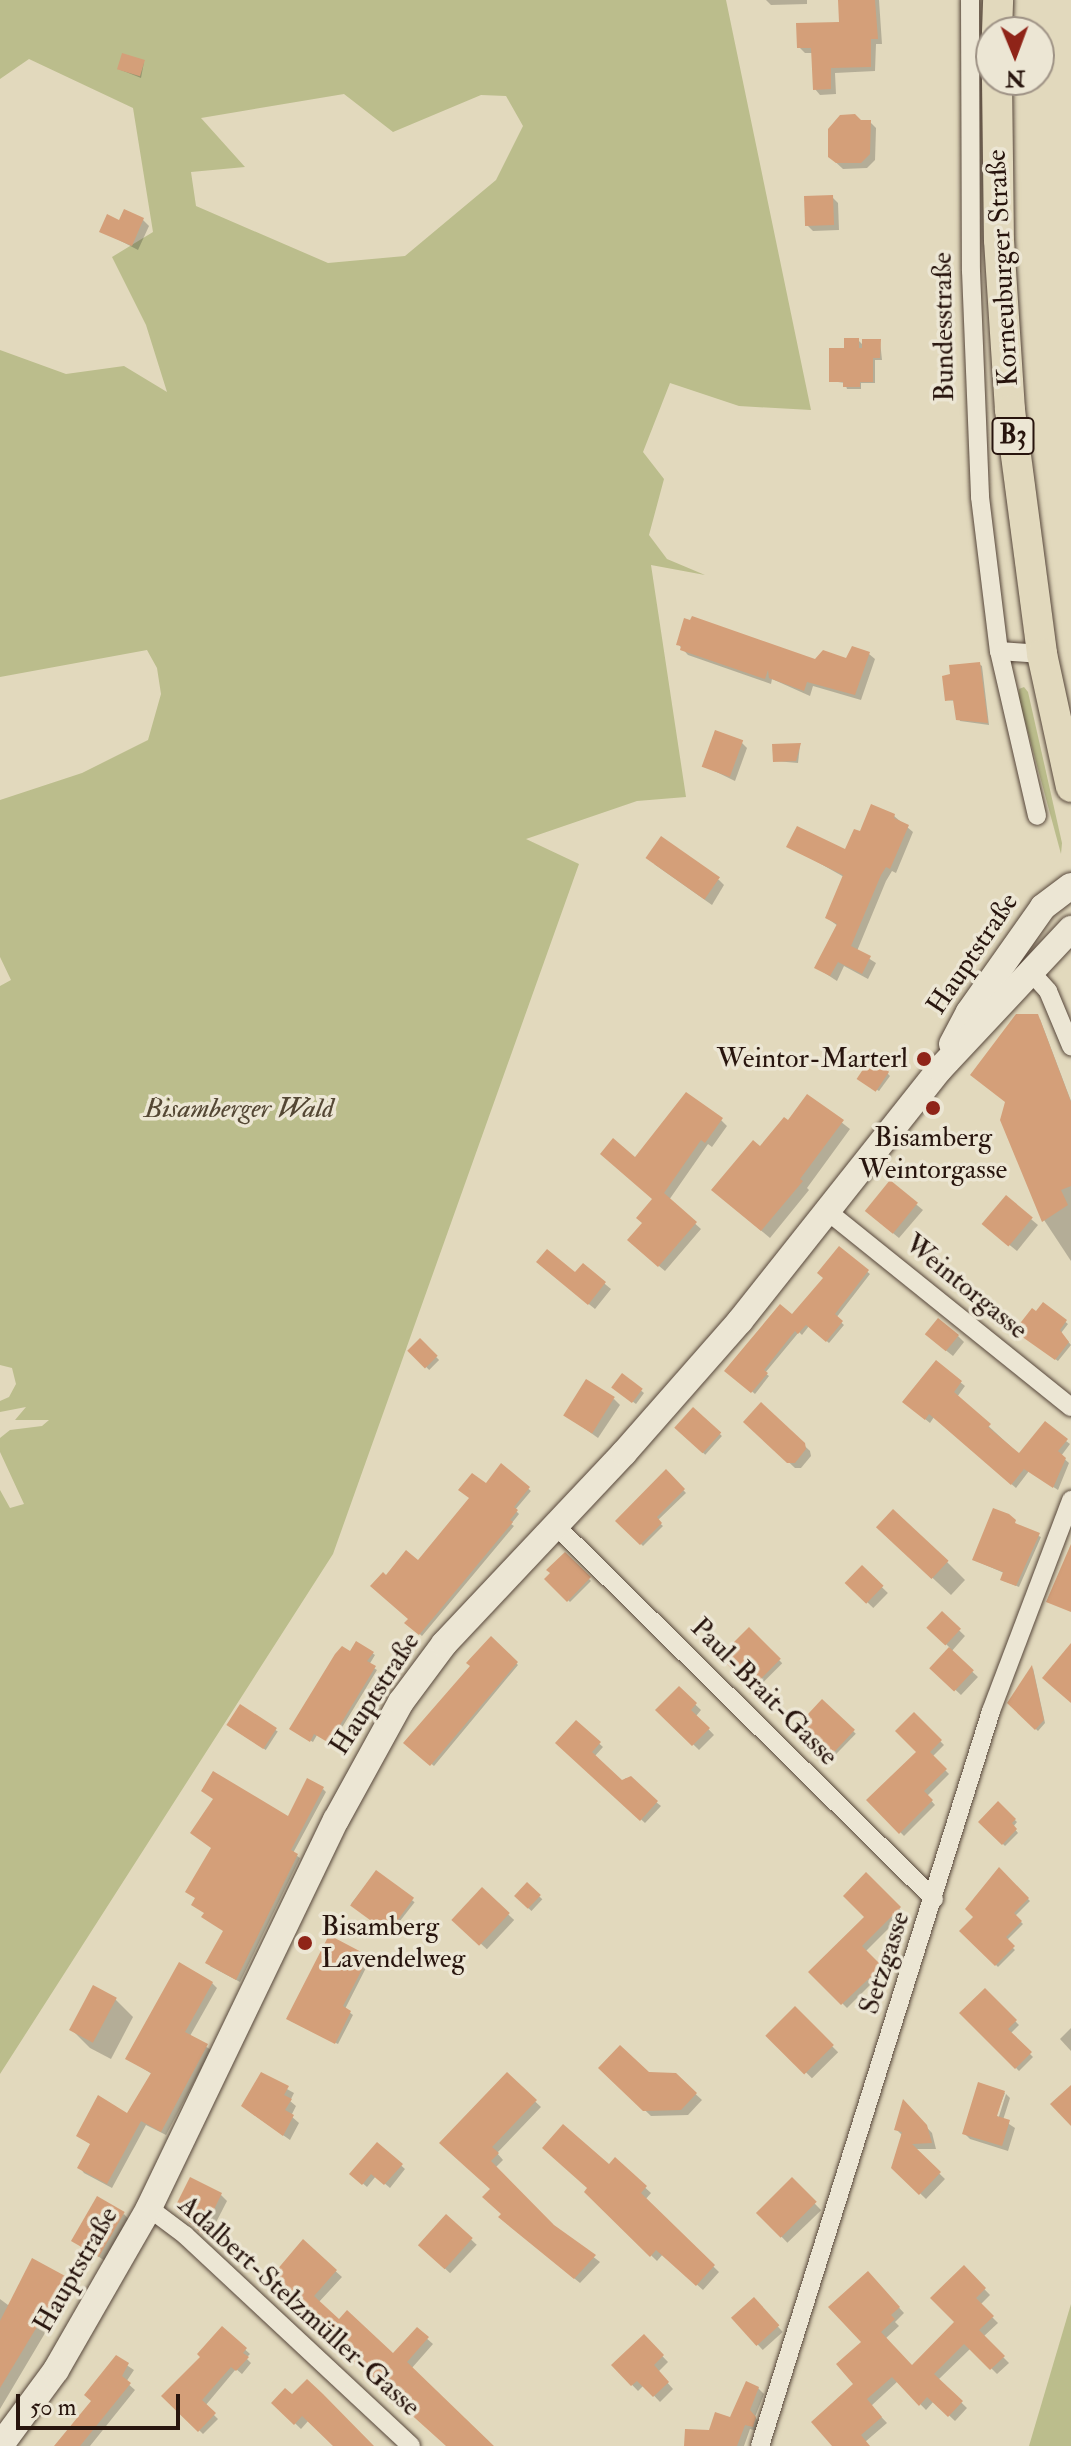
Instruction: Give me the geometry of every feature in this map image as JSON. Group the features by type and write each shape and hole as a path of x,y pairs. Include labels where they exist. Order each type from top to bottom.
{"main road":[{"name":"Korneuburger Straße","path":"997,96 1004,339 1016,468 1042,654 1071,787"},
{"name":"Hauptstraße","path":"940,1069 969,1012 1004,960 1043,907 1071,886"},
{"name":"Hauptstraße","path":"0,2446 56,2370 149,2208 336,1820 401,1702 444,1644 624,1453 740,1321 940,1069 1071,929"}],"street":[{"name":"Bundesstraße","path":"970,0 975,437 999,651 1037,816"},
{"path":"999,651 1042,654"},
{"path":"1030,971 1048,991 1071,1046"},
{"name":"Weintorgasse","path":"827,1211 1071,1407"},
{"name":"Setzgasse","path":"760,2446 991,1711 1071,1500"},
{"name":"Paul-Brait-Gasse","path":"554,1524 934,1899"},
{"name":"Adalbert-Stelzmüller-Gasse","path":"149,2208 185,2235 411,2446"}],"green space":[{"name":"Bisamberger Wald","path":"0,0 726,0 811,410 739,406 670,383 643,452 664,479 649,535 667,559 705,575 651,565 686,797 637,801 526,839 579,864 333,1554 0,2074 0,1490 10,1508 24,1504 0,1452 0,1438 10,1430 42,1426 49,1420 15,1420 26,1407 0,1412 0,1401 9,1397 16,1384 12,1368 0,1365 0,986 11,980 0,957 0,800 82,773 148,740 161,694 157,668 147,650 0,677 0,350 66,374 124,366 167,392 146,325 112,257 153,232 133,108 29,59 0,79","holes":["344,94 393,132 481,95 506,96 523,126 496,180 405,256 328,263 196,206 191,172 245,167 201,118"]},
{"path":"1024,687 1028,692 1062,843 1061,854 1019,699 1019,689"},
{"path":"1071,2304 1071,2446 1029,2446"}],"building":[{"path":"838,0 875,0 878,39 871,39 871,67 831,68 831,89 813,90 811,48 797,48 796,23 839,22"},
{"path":"122,53 145,60 140,76 117,69"},
{"path":"855,114 861,120 871,120 870,154 861,163 836,163 828,157 828,129 840,115"},
{"path":"833,195 834,225 805,226 804,196"},
{"path":"124,209 144,218 132,246 99,232 107,214 119,220"},
{"path":"844,338 859,338 859,348 862,348 862,339 881,339 880,358 873,358 873,382 860,382 860,387 843,387 843,382 829,382 829,348 844,348"},
{"path":"692,616 815,659 823,650 846,658 852,646 870,652 855,695 807,682 804,691 769,678 768,670 765,679 680,650 681,646 676,645 684,618 690,620"},
{"path":"980,662 988,723 956,720 953,700 945,701 942,676 950,674 949,665"},
{"path":"715,730 743,740 730,777 702,767"},
{"path":"801,743 796,761 773,762 772,744"},
{"path":"871,804 895,814 894,818 909,825 890,869 886,867 881,875 851,946 871,956 862,974 838,962 830,976 814,968 837,924 825,918 843,875 786,847 797,826 845,849 854,829 860,831"},
{"path":"661,836 720,877 704,899 646,858"},
{"path":"1016,1014 1038,1014 1071,1102 1071,1186 1061,1190 1068,1205 1042,1222 1000,1120 1005,1102 970,1075"},
{"path":"870,1059 889,1072 876,1092 857,1079"},
{"path":"686,1092 723,1118 705,1143 701,1140 664,1193 697,1222 658,1267 627,1240 642,1223 636,1218 652,1199 600,1154 613,1138 635,1157"},
{"path":"807,1094 844,1120 800,1179 803,1181 761,1231 711,1190 753,1140 760,1146 784,1117 788,1120"},
{"path":"890,1180 918,1203 893,1234 865,1211"},
{"path":"1006,1195 1033,1217 1008,1247 982,1224"},
{"path":"839,1246 869,1270 835,1314 843,1321 826,1342 806,1325 798,1334 795,1331 764,1370 768,1373 751,1393 724,1371 780,1304 792,1314 823,1278 817,1273"},
{"path":"547,1249 575,1272 583,1263 606,1282 588,1305 536,1262"},
{"path":"1043,1302 1067,1320 1060,1330 1069,1342 1055,1360 1014,1331 1032,1308 1036,1311"},
{"path":"938,1318 959,1335 946,1351 925,1334"},
{"path":"420,1338 438,1356 425,1368 407,1351"},
{"path":"936,1360 962,1381 954,1392 1019,1453 1045,1421 1068,1439 1058,1451 1066,1458 1053,1488 1024,1469 1011,1485 929,1414 925,1420 902,1402"},
{"path":"622,1373 643,1389 632,1403 611,1387"},
{"path":"586,1379 615,1397 592,1433 563,1415"},
{"path":"761,1402 805,1443 806,1449 795,1463 787,1463 743,1422"},
{"path":"693,1407 721,1432 703,1453 674,1428"},
{"path":"501,1463 530,1487 514,1507 518,1510 510,1520 513,1522 419,1635 404,1623 408,1619 370,1586 383,1572 386,1575 406,1550 418,1560 469,1498 458,1490 472,1473 486,1483"},
{"path":"666,1469 685,1489 657,1517 662,1523 640,1545 615,1521"},
{"path":"993,1508 1009,1514 1016,1520 1015,1523 1040,1533 1016,1586 1000,1580 1003,1572 972,1560"},
{"path":"893,1509 949,1561 932,1579 876,1527"},
{"path":"1071,1544 1071,1612 1046,1602"},
{"path":"565,1552 591,1577 567,1602 544,1579 550,1573 546,1570"},
{"path":"862,1565 884,1586 866,1604 845,1583"},
{"path":"942,1611 961,1629 945,1646 926,1628"},
{"path":"749,1627 781,1659 751,1689 719,1657"},
{"path":"491,1636 518,1662 430,1766 403,1743 470,1666 466,1663"},
{"path":"356,1641 374,1652 367,1661 376,1666 329,1743 314,1734 310,1742 289,1729 335,1654 342,1646 350,1651"},
{"path":"1071,1643 1071,1703 1042,1678"},
{"path":"949,1647 974,1670 954,1691 929,1668"},
{"path":"1032,1665 1044,1720 1035,1730 1007,1703"},
{"path":"679,1686 697,1703 691,1710 710,1728 692,1746 655,1710"},
{"path":"822,1699 855,1730 827,1760 794,1729"},
{"path":"240,1704 277,1728 263,1749 226,1725"},
{"path":"914,1712 942,1740 930,1752 947,1769 924,1791 933,1800 899,1834 866,1800 916,1752 895,1731"},
{"path":"576,1720 601,1742 592,1752 622,1780 631,1776 658,1801 640,1821 555,1743"},
{"path":"213,1771 288,1816 307,1778 324,1787 291,1850 298,1854 236,1980 205,1963 223,1931 201,1917 204,1913 191,1905 195,1898 185,1892 211,1848 190,1833 213,1799 201,1791"},
{"path":"998,1801 1016,1819 1012,1823 1017,1829 1002,1845 978,1822"},
{"path":"999,1867 1029,1898 1014,1913 1022,1921 1006,1937 1015,1946 995,1966 959,1931 973,1917 965,1909"},
{"path":"376,1870 414,1898 388,1933 350,1906"},
{"path":"866,1872 901,1907 862,1946 882,1966 841,2005 808,1972 864,1917 843,1896"},
{"path":"527,1882 541,1895 528,1909 514,1896"},
{"path":"482,1887 510,1913 479,1946 451,1920"},
{"path":"329,1935 369,1956 343,2006 351,2011 335,2044 286,2019"},
{"path":"179,1962 213,1982 185,2032 208,2044 161,2132 141,2121 107,2184 77,2168 90,2144 76,2136 98,2095 127,2113 151,2073 125,2059"},
{"path":"93,1985 117,1998 93,2043 69,2030"},
{"path":"985,1988 1017,2020 1008,2029 1032,2052 1015,2069 959,2013"},
{"path":"795,2006 834,2045 804,2075 765,2036"},
{"path":"620,2045 649,2072 676,2073 697,2093 681,2110 643,2111 598,2068"},
{"path":"261,2072 289,2086 284,2095 292,2099 285,2110 294,2115 283,2136 241,2106"},
{"path":"507,2072 537,2100 492,2147 499,2153 491,2161 554,2225 596,2255 574,2279 498,2217 501,2214 482,2197 490,2189 439,2143"},
{"path":"978,2082 1005,2091 997,2116 1010,2120 1002,2146 962,2134"},
{"path":"1071,2085 1071,2126 1050,2104"},
{"path":"903,2099 927,2125 932,2143 912,2144 941,2172 919,2195 891,2168 902,2132 894,2130"},
{"path":"563,2124 609,2164 615,2157 647,2186 641,2193 715,2265 696,2286 656,2250 650,2257 584,2192 587,2188 542,2148"},
{"path":"377,2142 403,2164 384,2185 371,2174 362,2185 349,2174"},
{"path":"190,2177 222,2193 202,2234 174,2209"},
{"path":"792,2177 817,2202 781,2238 756,2213"},
{"path":"97,2196 125,2212 99,2257 71,2241"},
{"path":"446,2214 473,2238 445,2269 418,2245"},
{"path":"303,2239 337,2270 314,2296 339,2319 347,2310 393,2353 417,2327 429,2337 407,2362 494,2446 446,2446 324,2336 326,2334 265,2284"},
{"path":"32,2258 67,2277 0,2388 0,2321"},
{"path":"964,2265 986,2288 976,2298 994,2316 979,2330 1005,2356 990,2370 964,2344 934,2374 963,2401 948,2417 927,2397 919,2406 892,2377 867,2399 882,2417 861,2435 870,2446 832,2446 811,2422 853,2384 836,2364 861,2342 828,2307 868,2271 900,2307 891,2315 895,2319 881,2332 912,2365 954,2322 930,2298"},
{"path":"754,2297 779,2325 756,2346 731,2318"},
{"path":"222,2326 247,2348 243,2353 249,2357 236,2371 231,2367 202,2400 216,2413 198,2432 161,2396 200,2357 197,2354"},
{"path":"644,2334 664,2355 654,2365 669,2382 653,2397 637,2381 631,2386 611,2365"},
{"path":"116,2355 129,2363 122,2376 131,2383 80,2446 54,2446 91,2401 84,2395"},
{"path":"307,2379 374,2446 333,2446 302,2416 294,2425 271,2403 285,2388 292,2394"},
{"path":"746,2381 759,2387 750,2410 756,2417 753,2427 745,2425 737,2446 684,2446 685,2429 709,2430 715,2412 730,2417"}],"place":[{"name":"Weintor-Marterl","path":"924,1059"},
{"name":"Bisamberg Weintorgasse","path":"933,1108"},
{"name":"Bisamberg Lavendelweg","path":"305,1943"}]}
